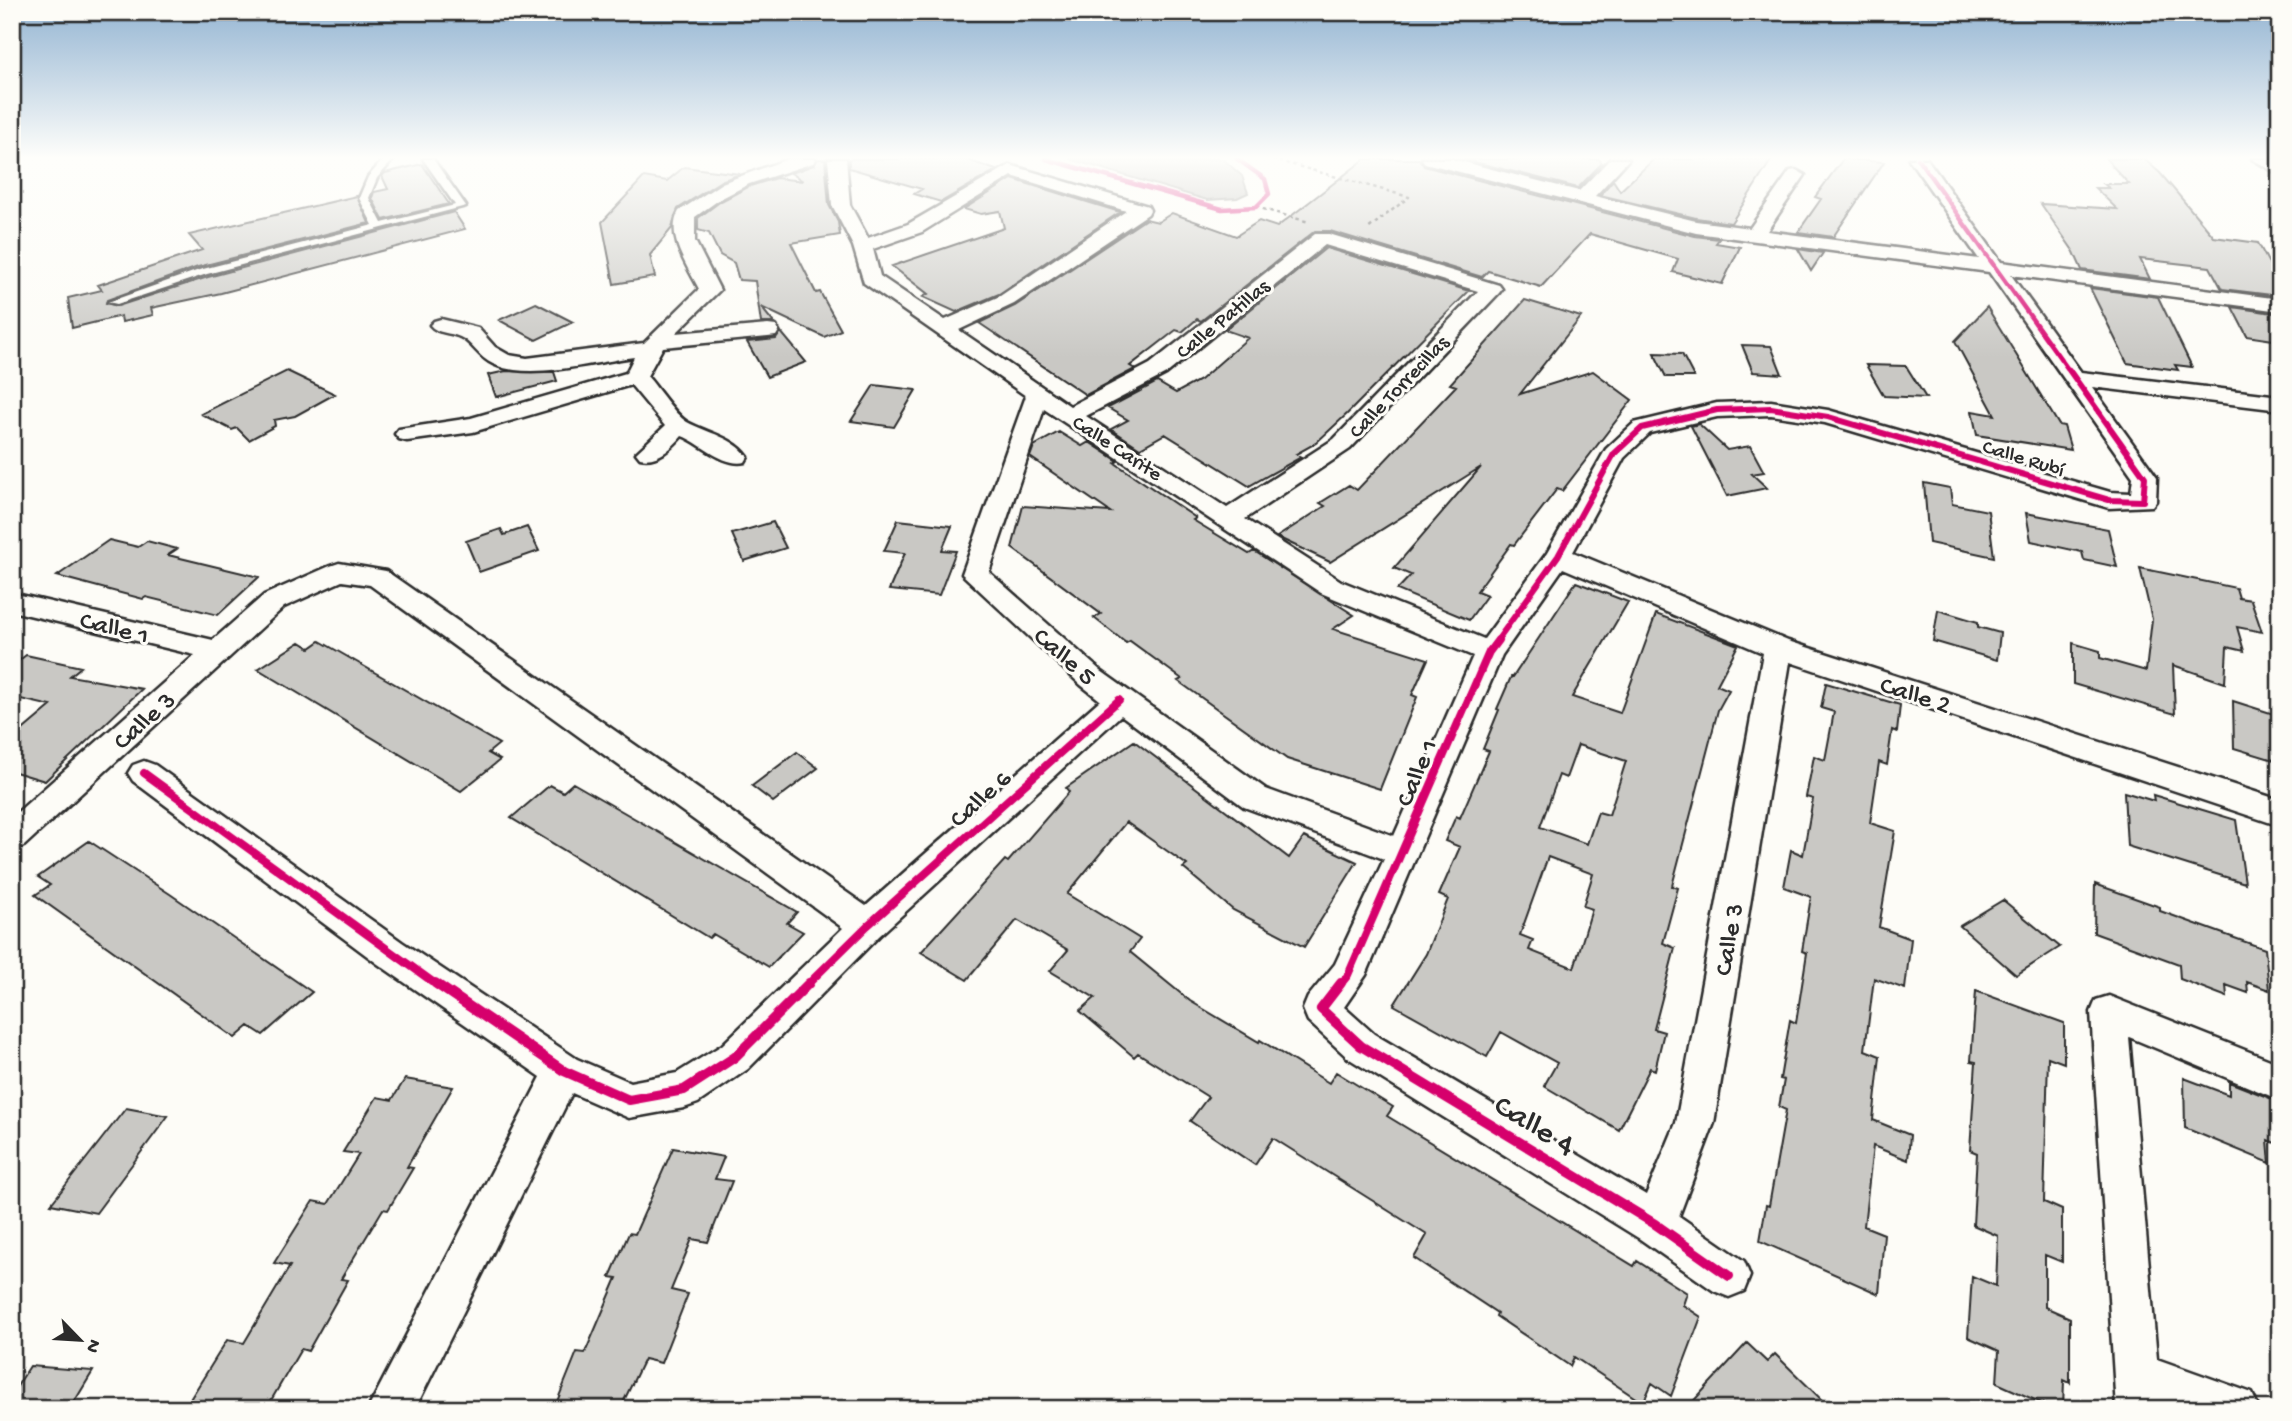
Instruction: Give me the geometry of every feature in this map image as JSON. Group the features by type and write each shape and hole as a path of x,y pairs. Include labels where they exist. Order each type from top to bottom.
{"street":[{"path":"686,225 685,241 710,290 653,345 638,365 636,377 677,426 706,437 736,457"},
{"name":"Calle Carite","path":"852,225 863,246 871,279 1069,416 1331,587 1489,652"},
{"path":"863,246 919,225"},
{"path":"943,329 1007,300 1118,225"},
{"path":"1689,225 2280,305"},
{"path":"1755,235 1762,225"},
{"name":"Calle Rubí","path":"1558,556 1614,454 1642,428 1717,410 1771,408 1828,417 2109,500 2143,501 2145,477 1965,225"},
{"name":"Calle Patillas","path":"1069,416 1158,369 1322,238 1415,265"},
{"name":"Calle Torrecillas","path":"1228,519 1342,444 1492,289 1415,265"},
{"path":"441,325 470,333 487,352 503,361 527,365 653,345 768,331"},
{"path":"407,435 473,425 636,377"},
{"path":"2074,377 2280,403"},
{"name":"Calle 5","path":"1038,394 975,574 1091,678 1255,798 1403,853"},
{"path":"648,453 667,439 677,426"},
{"name":"Calle 2","path":"1558,556 1779,648 2280,813"},
{"name":"Calle 1","path":"1321,1009 1348,975 1489,652 1558,556"},
{"name":"Calle 3","path":"18,826 274,601 339,572 377,577 867,926"},
{"name":"Calle 1","path":"12,602 218,651"},
{"name":"Calle 3","path":"1655,1224 1695,1123 1779,648"},
{"name":"Calle 6","path":"144,773 390,953 564,1071 629,1100 684,1090 735,1057 867,926 1119,700"},
{"name":"Calle 4","path":"1321,1009 1361,1046 1655,1224 1729,1276"},
{"path":"2236,1409 2137,1391 2109,1012 2280,1082"},
{"path":"391,1409 564,1071"}],"lane":[{"path":"113,302 203,272 386,225"}],"path":[{"path":"1368,229 1373,225"}],"building":[{"path":"231,225 360,225 198,267 107,300 106,303 118,306 208,277 404,225 463,225 465,229 221,293 151,308 153,315 122,322 121,316 72,328 68,298 102,290 98,285 202,250 189,235"},
{"path":"603,225 673,225 650,255 655,277 614,284"},
{"path":"698,225 839,225 840,235 791,243 816,293 820,292 841,330 824,337 761,307 774,323 761,323 755,281 739,280 734,263 720,255 709,233 698,230"},
{"path":"1003,225 1100,225 999,294 956,312 923,297 928,294 892,266 1004,228"},
{"path":"1136,225 1206,225 1236,236 1252,225 1654,225 1719,239 1716,243 1740,247 1722,284 1673,272 1678,259 1590,234 1541,287 1488,271 1482,277 1330,231 1315,231 1201,321 1197,319 1182,332 1176,330 1130,366 1135,369 1086,395 979,323 1015,306"},
{"path":"1803,225 1841,225 1833,237 1798,232"},
{"path":"2056,225 2204,225 2214,237 2258,243 2280,284 2280,296 2222,289 2210,267 2140,259 2150,279 2082,270 2074,252"},
{"path":"1326,248 1469,291 1347,414 1316,443 1296,454 1301,457 1249,486 1165,434 1140,448 1111,429 1128,420 1108,408 1157,382 1176,393 1200,380 1248,338 1225,330"},
{"path":"1798,249 1823,253 1811,271"},
{"path":"2090,288 2158,297 2192,367 2175,365 2178,370 2127,363"},
{"path":"1525,300 1581,317 1520,394 1593,371 1632,400 1562,491 1557,489 1514,545 1511,544 1477,591 1487,595 1469,620 1397,590 1411,575 1394,568 1481,467 1330,562 1277,537 1325,506 1320,503 1349,485 1357,490 1456,386 1450,384"},
{"path":"536,303 573,322 536,340 499,320"},
{"path":"1987,307 2059,425 2064,426 2071,450 1977,435 1972,411 1995,415 1955,341"},
{"path":"2232,307 2280,314 2280,341 2247,336"},
{"path":"781,332 806,362 767,377 747,342 776,339"},
{"path":"1742,345 1771,346 1782,374 1753,372"},
{"path":"1654,353 1682,354 1694,377 1666,377"},
{"path":"1866,365 1906,366 1926,398 1884,396"},
{"path":"287,371 335,394 295,416 274,420 275,426 249,440 237,428 232,430 201,414"},
{"path":"506,371 554,372 557,381 496,397 488,375"},
{"path":"874,385 916,390 894,427 851,421"},
{"path":"1699,424 1727,450 1750,446 1764,472 1752,474 1767,488 1727,496 1691,426"},
{"path":"1059,432 1082,446 1089,442 1196,518 1193,520 1249,554 1254,551 1354,615 1333,629 1428,659 1412,695 1417,697 1380,789 1287,759 1178,681 1182,679 1130,641 1126,643 1094,618 1101,614 1012,548 1023,506 1110,512 1030,457 1034,446"},
{"path":"1924,483 1950,488 1952,504 1988,511 1994,557 1929,543"},
{"path":"2026,513 2108,529 2117,567 2084,560 2082,552 2031,541"},
{"path":"898,520 952,526 942,550 956,551 939,595 889,590 905,553 884,551"},
{"path":"773,522 786,548 744,561 732,534"},
{"path":"527,527 539,551 479,572 466,541 501,529 504,535"},
{"path":"109,540 138,547 147,541 177,549 168,555 259,577 218,615 146,597 143,599 57,576"},
{"path":"2140,568 2236,588 2239,598 2251,600 2262,632 2237,627 2244,651 2227,647 2225,683 2173,665 2175,714 2073,684 2073,643 2100,651 2100,658 2146,671 2152,619"},
{"path":"1576,582 1628,602 1572,697 1620,713 1656,614 1738,645 1717,685 1729,690 1718,710 1672,886 1678,888 1663,943 1675,948 1654,1029 1664,1032 1655,1070 1650,1068 1619,1130 1544,1086 1557,1063 1501,1032 1487,1057 1394,1005 1426,954 1448,899 1439,895 1460,847 1445,841 1456,816 1460,818 1489,751 1483,749 1499,710 1497,709 1513,677","holes":["1578,745 1626,761 1609,815 1598,812 1587,844 1540,827 1559,775 1566,778","1548,857 1593,874 1583,906 1592,909 1574,968 1529,950 1533,940 1520,935"]},
{"path":"1938,610 1978,622 1978,627 2000,633 1997,660 1933,641"},
{"path":"320,641 499,744 488,753 500,760 461,791 258,669 300,642 310,648"},
{"path":"26,655 81,667 70,676 142,689 45,781 12,771 12,739 51,706 12,697 12,666"},
{"path":"1826,683 1900,705 1897,732 1892,730 1887,765 1879,762 1870,823 1895,831 1879,927 1911,939 1905,989 1874,978 1865,1050 1880,1056 1873,1120 1910,1135 1908,1160 1873,1146 1864,1226 1884,1234 1879,1294 1760,1241 1786,1110 1779,1107 1784,1080 1780,1079 1790,1020 1796,1023 1807,953 1802,951 1811,897 1784,887 1791,850 1803,855 1813,799 1806,797 1814,756 1825,760 1834,712 1821,708"},
{"path":"2233,701 2280,716 2280,762 2234,748"},
{"path":"1134,741 1289,858 1304,837 1357,862 1304,947 1233,910 1183,868 1187,865 1126,822 1067,894 1140,939 1130,952 1190,1001 1329,1083 1336,1072 1393,1107 1387,1116 1634,1266 1637,1261 1687,1293 1683,1305 1701,1317 1671,1396 1652,1383 1643,1403 1574,1357 1570,1366 1414,1258 1427,1235 1273,1138 1255,1165 1190,1121 1208,1097 1138,1053 1134,1057 1080,1011 1095,998 1050,971 1068,950 1017,920 967,980 921,952 1005,860 1008,862 1069,792 1066,788"},
{"path":"797,752 818,768 773,802 752,786"},
{"path":"573,783 797,912 787,923 803,932 769,967 713,934 709,938 511,818 550,785 563,792"},
{"path":"2124,792 2154,801 2153,795 2236,820 2245,883 2127,846"},
{"path":"89,841 312,992 263,1035 249,1026 235,1038 35,895 50,885 38,877"},
{"path":"2095,884 2265,949 2269,990 2247,982 2248,993 2226,985 2227,997 2180,979 2179,964 2094,933"},
{"path":"2003,900 2060,947 2016,975 1960,926"},
{"path":"1976,991 2064,1023 2064,1063 2048,1057 2044,1202 2062,1210 2062,1262 2045,1255 2045,1307 2070,1318 2070,1383 2064,1380 2063,1409 2055,1409 1997,1383 1999,1351 1968,1337 1972,1276 1996,1286 1998,1236 1973,1225 1977,1153 1970,1150 1976,1062 1971,1061"},
{"path":"2184,1078 2229,1095 2229,1082 2280,1102 2280,1145 2268,1140 2270,1163 2185,1128"},
{"path":"405,1079 453,1087 407,1167 413,1168 388,1210 383,1209 341,1279 348,1280 308,1351 301,1349 266,1409 184,1409 227,1340 244,1343 290,1266 274,1263 313,1201 328,1204 359,1154 343,1152 377,1097 392,1100"},
{"path":"126,1108 168,1116 96,1213 51,1204"},
{"path":"673,1148 724,1157 715,1179 732,1181 708,1242 692,1239 671,1290 688,1294 661,1363 644,1359 620,1409 554,1409 577,1352 585,1353 617,1278 610,1277 629,1233 635,1234"},
{"path":"1747,1343 1767,1362 1775,1354 1831,1409 1686,1409"},
{"path":"30,1366 93,1371 70,1409 12,1409 12,1394"}],"cycle path":[{"path":"1729,1276 1655,1224 1361,1046 1321,1009 1348,975 1489,652 1558,556 1614,454 1642,428 1717,410 1771,408 1828,417 2109,500 2143,501 2145,477 1965,225"},
{"path":"144,773 390,953 564,1071 629,1100 684,1090 735,1057 867,926 1119,700"}]}
